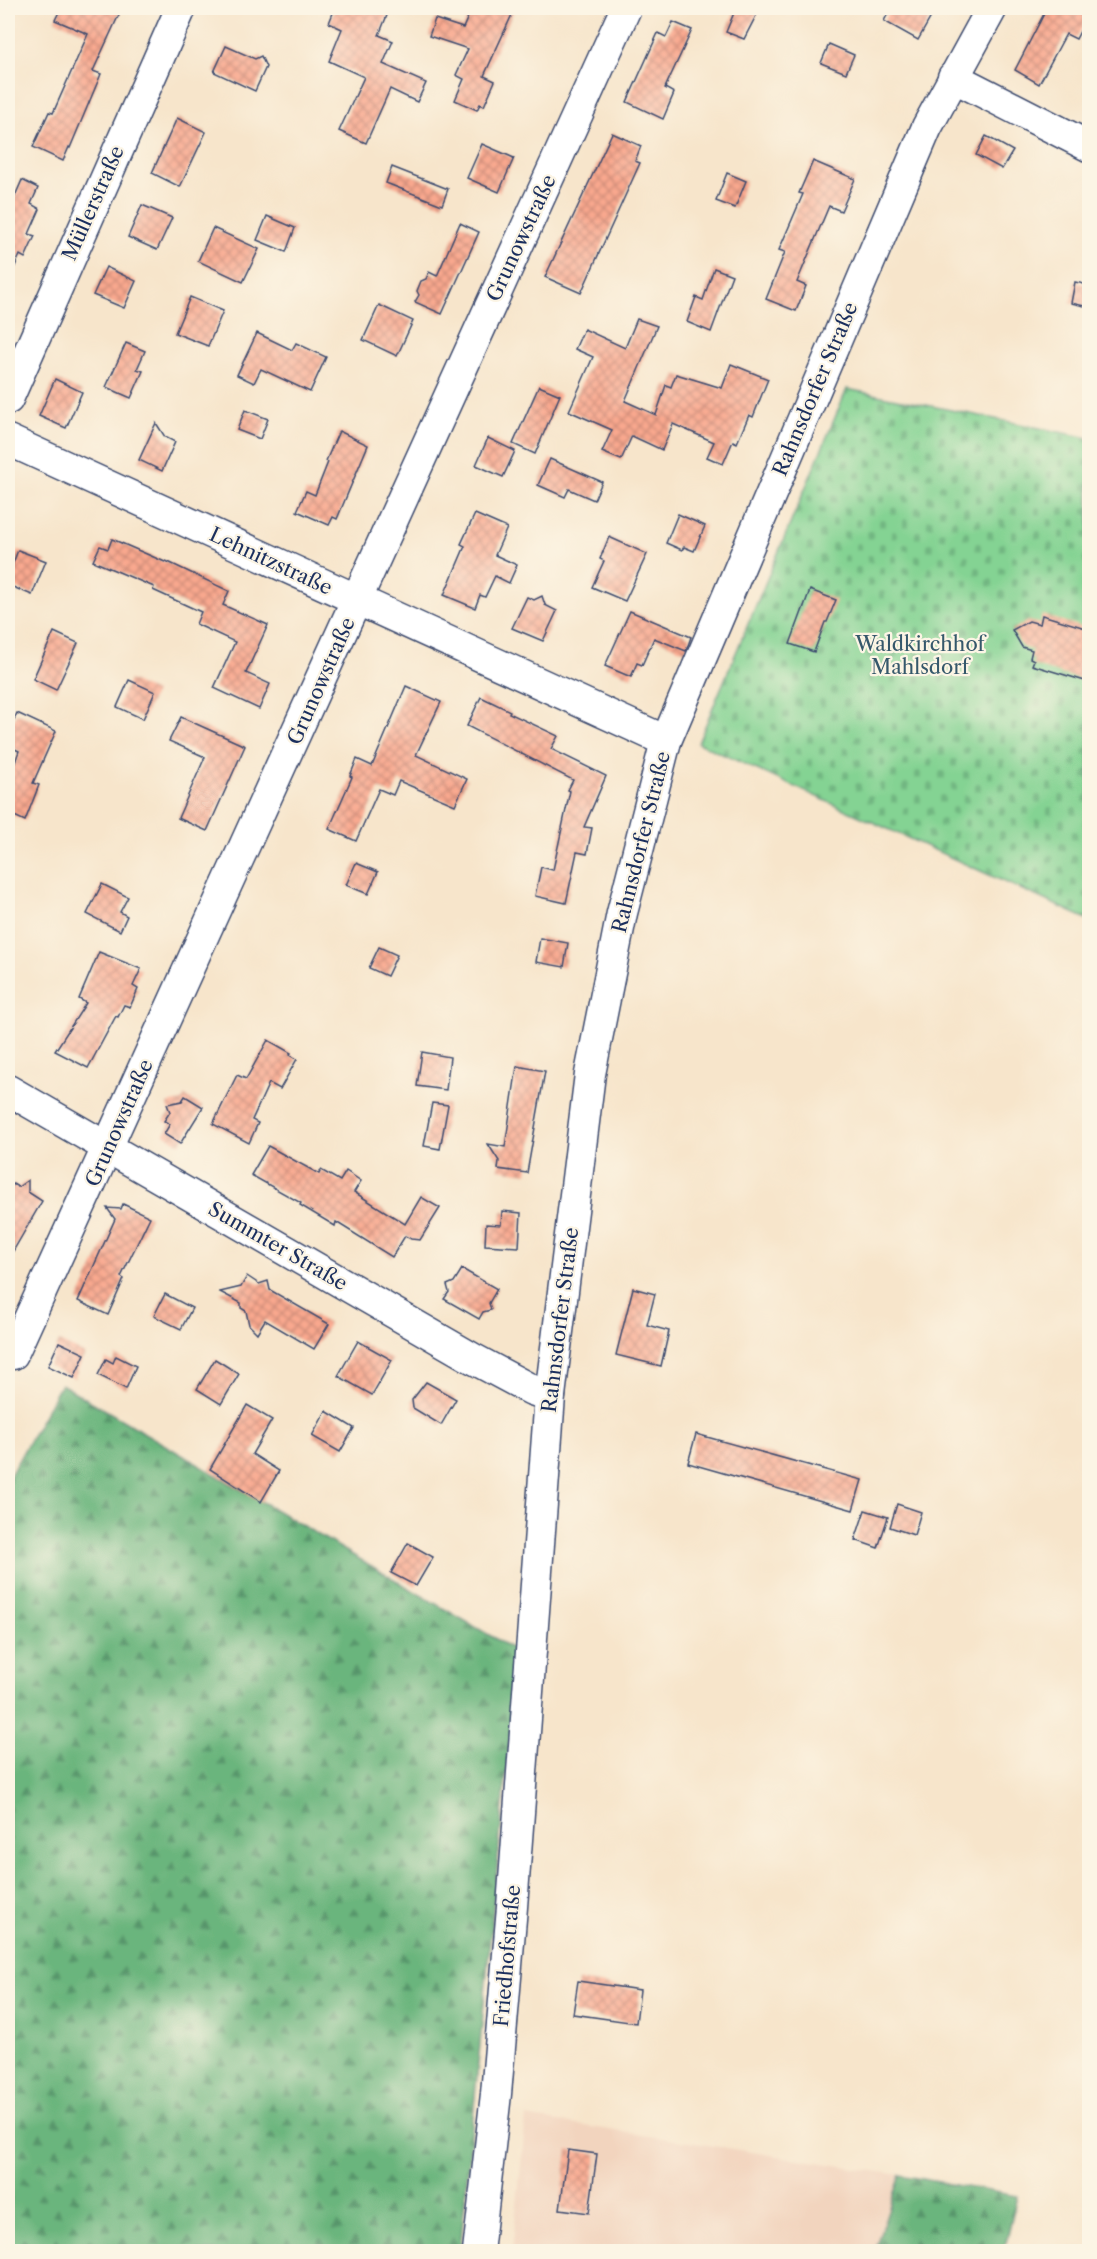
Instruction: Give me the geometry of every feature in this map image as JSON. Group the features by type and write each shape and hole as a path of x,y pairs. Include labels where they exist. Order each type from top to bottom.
{"street":[{"name":"Müllerstraße","path":"8,399 181,8"},
{"name":"Grunowstraße","path":"14,1354 626,8"},
{"name":"Rahnsdorfer Straße","path":"530,1660 550,1396 590,1074 622,913 666,741 927,127 992,8"},
{"path":"953,77 1089,147"},
{"name":"Lehnitzstraße","path":"8,440 666,741"},
{"name":"Summter Straße","path":"8,1090 472,1358 532,1390 550,1396"},
{"name":"Friedhofstraße","path":"478,2252 497,2082 530,1660"}],"shaded area":[{"path":"526,2117 900,2175 874,2251 512,2252"}],"green space":[{"name":"Waldkirchhof Mahlsdorf","path":"847,389 1089,438 1089,920 698,743"},
{"path":"61,1384 518,1652 460,2251 8,2252 8,1479"},
{"path":"900,2175 1017,2196 1004,2251 874,2251"}],"building":[{"path":"61,8 122,8 93,71 101,74 63,161 33,147 49,112 53,113 88,34 55,20"},
{"path":"335,8 390,8 379,35 393,41 383,64 426,83 417,102 390,89 366,143 339,131 364,77 329,61 342,29 329,23"},
{"path":"472,8 515,8 484,76 495,81 484,106 480,104 477,110 455,100 464,79 456,75 468,49 429,36 435,19 463,28"},
{"path":"736,8 760,8 744,39 726,32"},
{"path":"891,8 936,8 918,40 884,21"},
{"path":"1047,8 1078,8 1089,14 1076,39 1066,34 1039,84 1015,70"},
{"path":"673,22 692,30 665,88 674,93 663,119 627,102 658,33 666,37"},
{"path":"829,44 854,55 846,73 821,63"},
{"path":"226,46 255,59 261,56 266,67 255,91 214,72"},
{"path":"177,118 206,132 180,187 152,173"},
{"path":"612,133 641,146 635,161 640,163 581,293 545,277"},
{"path":"986,136 1013,151 1002,169 976,155"},
{"path":"482,144 514,158 499,192 467,178"},
{"path":"813,161 855,179 841,211 829,206 797,282 806,286 796,311 766,299 785,252 779,250 803,194 799,193"},
{"path":"392,167 448,189 442,205 386,183"},
{"path":"727,173 746,181 735,208 716,201"},
{"path":"22,180 38,188 31,204 40,209 29,234 35,236 25,258 20,255 8,282 8,226 13,212 9,210"},
{"path":"142,205 172,218 157,250 128,237"},
{"path":"267,216 295,228 286,252 257,240"},
{"path":"460,223 479,232 442,314 415,302 419,295 417,291 421,281 426,279 429,272 437,276"},
{"path":"213,228 259,249 243,282 198,261"},
{"path":"106,267 136,281 124,308 93,295"},
{"path":"714,268 732,275 711,332 687,322 696,297 703,300"},
{"path":"1075,282 1089,285 1089,307 1071,303"},
{"path":"190,297 223,311 208,346 175,333"},
{"path":"379,305 413,321 397,356 363,340"},
{"path":"637,319 657,326 625,401 656,415 666,385 671,387 676,374 722,388 731,364 768,379 753,417 749,415 737,443 733,441 723,464 707,457 714,442 673,424 662,450 632,436 621,460 602,452 612,430 569,411 593,357 575,349 584,329 625,348"},
{"path":"257,333 292,350 296,343 326,357 310,392 261,369 254,383 237,375"},
{"path":"126,343 145,351 137,369 143,371 131,398 106,387"},
{"path":"55,379 82,392 66,428 39,416"},
{"path":"539,386 560,395 535,454 513,444"},
{"path":"245,410 268,419 260,439 237,430"},
{"path":"156,423 165,437 175,442 162,471 139,460"},
{"path":"339,431 368,445 337,519 333,517 329,525 297,511 306,491 315,495"},
{"path":"488,438 515,451 503,477 476,465"},
{"path":"550,459 602,482 594,500 569,489 565,497 538,485"},
{"path":"475,514 507,528 495,555 517,565 509,583 495,576 485,597 480,595 475,608 444,595 465,546 461,544"},
{"path":"678,514 705,526 694,551 684,547 682,550 666,543"},
{"path":"609,537 647,554 625,601 592,587 604,561 600,559"},
{"path":"112,539 166,561 229,591 223,605 268,625 246,673 270,684 259,709 214,688 235,642 196,624 201,612 153,590 154,587 93,561 100,546 108,549"},
{"path":"18,550 46,561 32,595 8,585 8,577"},
{"path":"810,590 836,600 814,652 790,644"},
{"path":"542,596 545,605 557,611 543,641 512,628 527,597 534,600"},
{"path":"630,611 691,637 686,651 654,638 642,665 637,663 631,677 605,666"},
{"path":"1042,615 1089,629 1089,667 1085,681 1032,665 1034,660 1030,658 1032,650 1022,647 1012,630 1029,621 1040,624"},
{"path":"54,632 78,643 56,690 33,679"},
{"path":"129,680 155,692 143,719 117,707"},
{"path":"406,686 441,702 416,755 467,779 455,805 399,781 393,795 379,789 356,841 329,829 352,777 350,776 357,759 372,766"},
{"path":"481,697 558,736 551,749 606,776 584,827 592,828 587,854 577,852 566,903 535,896 541,867 553,870 570,791 568,790 573,780 467,726"},
{"path":"17,713 56,731 33,783 39,785 25,821 8,813 8,782 19,751 8,746 8,733"},
{"path":"181,717 245,746 207,831 178,818 205,757 169,741"},
{"path":"356,863 378,872 368,894 346,885"},
{"path":"102,884 128,897 120,912 127,916 120,931 87,914"},
{"path":"540,938 568,943 564,967 536,962"},
{"path":"379,947 397,955 387,976 369,968"},
{"path":"99,952 141,969 133,986 138,989 130,1007 124,1005 118,1017 116,1016 88,1068 55,1051 86,1003 79,999"},
{"path":"268,1040 297,1059 280,1089 269,1083 252,1120 258,1123 249,1143 213,1124 237,1075 246,1079"},
{"path":"422,1052 450,1057 446,1090 417,1086"},
{"path":"517,1066 545,1071 527,1173 498,1169 499,1161 488,1144 505,1147"},
{"path":"185,1096 203,1107 180,1144 164,1134 170,1124 164,1121 170,1112 167,1104 182,1101"},
{"path":"432,1103 448,1105 440,1149 424,1146"},
{"path":"268,1146 319,1174 321,1170 340,1181 346,1171 361,1181 354,1192 405,1224 421,1197 440,1208 420,1240 405,1236 392,1257 336,1222 335,1226 300,1205 301,1203 251,1175"},
{"path":"28,1180 28,1192 42,1201 8,1260 8,1193 13,1184 18,1187"},
{"path":"123,1204 150,1217 121,1277 124,1279 108,1315 78,1301 115,1219 107,1208 121,1209"},
{"path":"502,1211 521,1213 519,1247 485,1245 486,1224 501,1225"},
{"path":"462,1269 497,1289 489,1303 491,1310 483,1312 479,1319 444,1299 449,1292 447,1285 454,1282"},
{"path":"247,1276 259,1284 268,1281 270,1290 329,1324 314,1349 265,1320 257,1333 249,1325 246,1311 241,1308 241,1303 220,1292 241,1287"},
{"path":"633,1288 655,1294 647,1325 669,1331 661,1366 616,1355"},
{"path":"165,1294 192,1308 181,1329 154,1316"},
{"path":"358,1341 392,1360 372,1395 338,1376"},
{"path":"59,1342 85,1354 74,1378 48,1366"},
{"path":"116,1356 136,1366 126,1389 98,1375 106,1359 113,1363"},
{"path":"215,1359 239,1374 221,1404 197,1389"},
{"path":"426,1382 456,1399 441,1425 413,1408 412,1400"},
{"path":"247,1405 272,1420 252,1454 279,1471 261,1502 210,1469"},
{"path":"326,1411 354,1428 340,1452 312,1436"},
{"path":"696,1434 862,1480 853,1510 688,1463"},
{"path":"897,1504 921,1512 914,1535 890,1527"},
{"path":"865,1510 888,1517 878,1548 855,1540"},
{"path":"408,1543 433,1557 416,1586 391,1573"},
{"path":"578,1981 640,1990 636,2023 573,2014"},
{"path":"568,2150 597,2154 589,2213 560,2209"}]}
